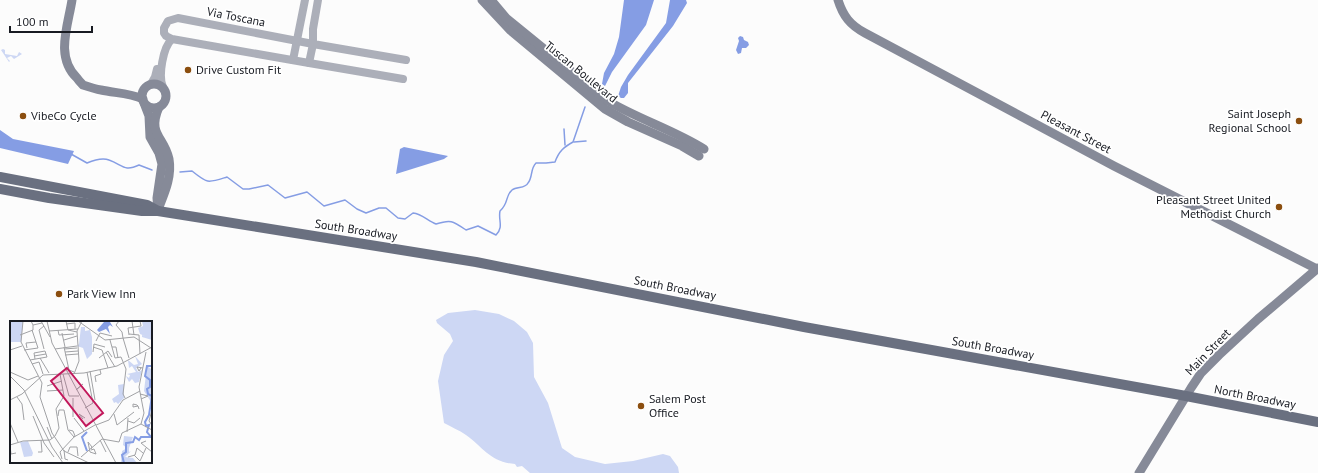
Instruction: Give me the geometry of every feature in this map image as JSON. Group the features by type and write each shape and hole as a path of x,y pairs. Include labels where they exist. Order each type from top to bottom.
{"main road":[{"path":"72,0 64,44 64,54 73,75 82,84 91,88 133,95 144,101 151,108 159,107"},
{"name":"Tuscan Boulevard","path":"482,0 510,30 605,109 628,122 682,146 701,152 687,140 608,101 506,18 491,0"},
{"name":"Pleasant Street","path":"838,0 846,19 852,25 865,33 1114,166 1317,269"},
{"path":"73,75 86,81 120,88 138,90 156,83 163,87 166,92 166,98 165,102 159,107 155,117 154,127 167,152 170,166 167,186 158,211"},
{"path":"148,86 142,95 149,116 150,138 159,153 162,164 157,198 158,211"},
{"name":"South Broadway","path":"0,177 147,205 158,211"},
{"name":"South Broadway","path":"0,189 56,199 142,211 158,211 482,263 819,330 1186,396"},
{"name":"Main Street","path":"1139,473 1196,380 1213,361 1258,319 1317,269"},
{"name":"North Broadway","path":"1186,396 1318,422"}],"street":[{"path":"293,60 304,0"},
{"path":"309,63 314,44 313,29 318,0"},
{"name":"Via Toscana","path":"148,86 155,77 166,24 171,19 178,18 406,60"},
{"path":"164,33 172,39 402,80"},
{"path":"163,87 160,78 161,70 168,42 172,39"}],"shaded area":[{"path":"1,50 5,50 5,54 17,56 19,52 22,54 14,59 11,56 7,58 10,61 9,62"},
{"path":"475,310 499,314 514,321 527,332 533,343 534,377 548,403 562,448 575,457 605,464 633,461 663,454 670,456 678,467 679,473 530,473 522,466 517,467 515,464 506,463 493,457 466,435 444,423 438,381 444,355 453,341 450,334 437,323 436,320 448,313"}],"water":[{"path":"624,0 654,0 646,25 612,72 605,86 602,84 604,73 614,54 619,37"},
{"path":"670,0 686,0 687,3 673,26 628,83 628,93 624,98 621,98 618,96 628,75 666,23"},
{"path":"740,36 748,42 749,45 746,48 742,48 741,53 738,54 736,50 739,41 738,38"},
{"path":"0,130 13,139 74,151 68,164 0,148"},
{"path":"404,147 448,156 444,159 396,174 400,149"}],"waterway":[{"path":"180,172 192,171 208,181 227,177 243,189 268,185 285,198 307,192 324,206 345,200 357,209 366,213 379,208 386,208 398,218 405,219 413,213 436,224 449,221 466,230 478,226 496,235 500,229 500,211 505,205 510,192 514,189 527,185 530,181 533,168 536,163 555,162 562,150 573,142 585,107"},
{"path":"564,129 565,145"},
{"path":"574,142 586,141"},
{"path":"71,154 87,163 104,159 127,168 139,165 152,170"}],"place":[{"name":"Drive Custom Fit","path":"188,70"},
{"name":"VibeCo Cycle","path":"23,116"},
{"name":"Saint Joseph Regional School","path":"1299,121"},
{"name":"Pleasant Street United Methodist Church","path":"1279,207"},
{"name":"Park View Inn","path":"59,294"},
{"name":"Salem Post Office","path":"641,406"}]}
